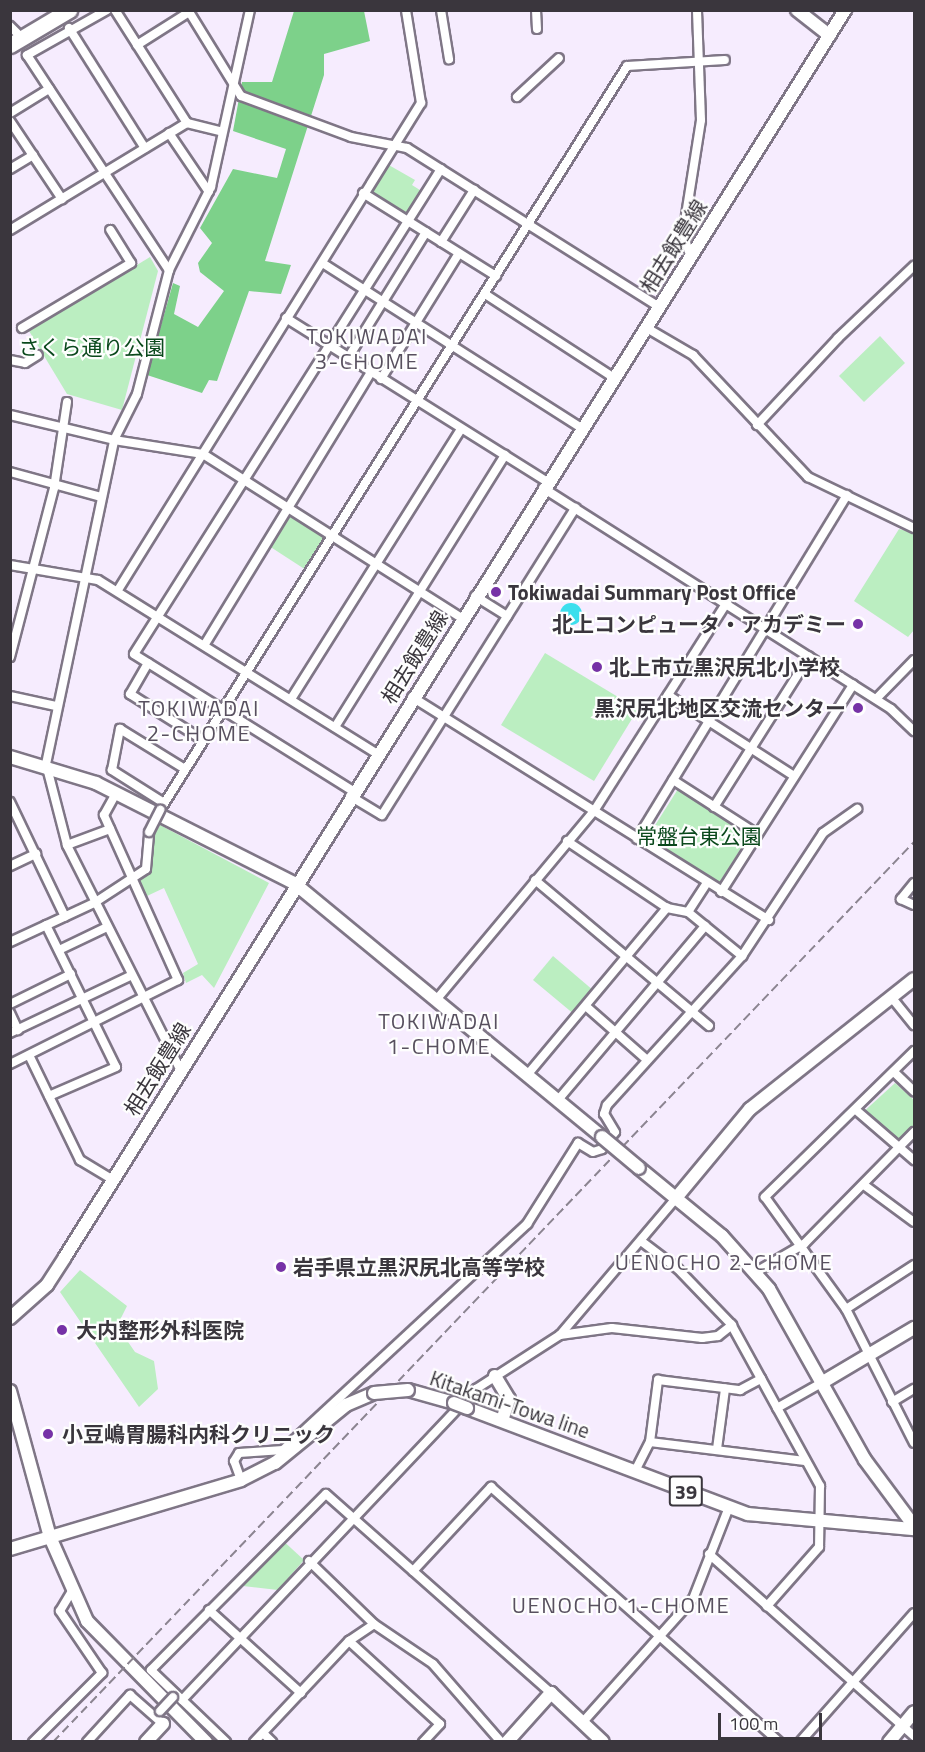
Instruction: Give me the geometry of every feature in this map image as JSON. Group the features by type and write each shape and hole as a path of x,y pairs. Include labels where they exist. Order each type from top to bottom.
{"highway":[{"path":"12,35 55,10"},
{"path":"12,35 69,10"}],"main road":[{"path":"797,10 830,35"},
{"name":"相去飯豊線","path":"10,1318 47,1285 294,883 845,10"},
{"path":"10,757 46,764 116,794 294,883 676,1198 756,1272 823,1382 879,1482 915,1527"},
{"path":"676,1198 750,1109 915,979"},
{"path":"823,1382 915,1328"},
{"path":"495,1376 508,1399 502,1420"},
{"name":"Kitakami-Towa line","path":"10,1549 241,1480 275,1464 346,1405 374,1393 408,1390 502,1420 729,1507 770,1520 915,1527"},
{"path":"10,1391 50,1537 72,1591 108,1648 206,1742"},
{"path":"507,1742 551,1693 603,1742"},
{"path":"889,1742 915,1712"},
{"path":"146,1742 163,1724"}],"street":[{"path":"106,10 69,28 27,55 170,270"},
{"path":"115,10 187,123 222,132"},
{"path":"118,590 286,318 324,264 363,193 422,103 406,10"},
{"path":"441,10 449,60"},
{"path":"536,10 537,29"},
{"path":"690,255 683,234 701,120 697,10"},
{"path":"137,45 189,11 233,89 351,137 395,145 441,169 658,306"},
{"path":"180,1069 94,903 67,845 46,764 114,441 137,394 170,270 209,192 233,89 247,12"},
{"path":"69,28 146,148"},
{"path":"517,97 559,58"},
{"path":"10,942 94,903 146,868 148,832 162,807 627,66 725,60"},
{"path":"10,113 49,89"},
{"path":"10,121 62,199"},
{"path":"10,230 187,123"},
{"path":"169,134 209,192"},
{"path":"10,169 33,155"},
{"path":"441,169 134,654 382,815 575,508"},
{"path":"441,242 474,190"},
{"path":"363,193 496,276"},
{"path":"22,328 131,263 110,230"},
{"path":"348,358 426,232"},
{"path":"381,379 459,253"},
{"path":"324,264 580,429"},
{"path":"757,425 838,338 915,266"},
{"path":"485,294 613,377"},
{"path":"286,318 505,455 575,508 727,602 876,699 915,731"},
{"path":"645,327 693,355 808,477 915,528"},
{"path":"10,360 25,363 38,354"},
{"path":"205,644 289,510 371,372"},
{"path":"11,654 30,568 54,488 67,402"},
{"path":"10,415 114,441 203,454 461,618"},
{"path":"291,699 461,429"},
{"path":"335,727 505,455"},
{"path":"10,472 54,488 101,497"},
{"path":"637,839 767,630 847,495"},
{"path":"10,565 84,575 118,590 376,753"},
{"path":"475,596 507,616"},
{"path":"436,1000 594,811 727,602"},
{"path":"714,807 809,657"},
{"path":"876,699 915,660"},
{"path":"148,663 130,694 203,740"},
{"path":"721,892 853,685"},
{"path":"668,695 794,776"},
{"path":"10,696 57,706"},
{"path":"412,697 769,920"},
{"path":"162,807 112,770 120,729 185,769"},
{"path":"673,780 757,834"},
{"path":"10,1064 144,1001 178,980 104,815 116,794"},
{"path":"10,802 65,916"},
{"path":"241,1480 234,1461 239,1452 283,1450 527,1224 578,1143 593,1152 602,1149 615,1132 604,1114 607,1105 645,1058 692,1012 742,956 769,920 824,833 857,809"},
{"path":"67,845 110,829"},
{"path":"567,841 667,908 688,912 742,956"},
{"path":"10,866 36,854"},
{"path":"535,880 709,1026"},
{"path":"688,912 707,883"},
{"path":"915,883 902,899 915,904"},
{"path":"528,1074 630,958 667,908"},
{"path":"46,925 116,1067 49,1096"},
{"path":"558,1100 705,926"},
{"path":"59,950 107,927"},
{"path":"10,1004 71,974"},
{"path":"10,1012 14,1032 132,975"},
{"path":"892,998 915,1025"},
{"path":"588,1008 645,1058"},
{"path":"915,1051 765,1197 804,1244 846,1309 867,1358 915,1443"},
{"path":"29,1055 80,1160 113,1180"},
{"path":"894,1072 915,1091"},
{"path":"856,1110 915,1160"},
{"path":"756,1272 804,1244 915,1131"},
{"path":"864,1185 915,1222"},
{"path":"160,1711 178,1698 240,1638 352,1515 495,1376 560,1335 676,1198"},
{"path":"641,1241 678,1269 732,1325 760,1380 820,1486 819,1547 767,1606"},
{"path":"846,1309 915,1265"},
{"path":"560,1335 612,1329 702,1338 718,1336 732,1325"},
{"path":"635,1471 650,1442 658,1380 740,1390 760,1380"},
{"path":"777,1408 823,1382"},
{"path":"717,1449 725,1389"},
{"path":"892,1402 915,1389"},
{"path":"650,1442 806,1461"},
{"path":"413,1571 491,1487 779,1742"},
{"path":"226,1742 178,1698 152,1670 326,1494 551,1693"},
{"path":"582,1724 693,1599 729,1507"},
{"path":"709,1554 915,1736"},
{"path":"309,1561 374,1624 433,1664 501,1742"},
{"path":"33,1742 102,1673 60,1611 72,1591"},
{"path":"209,1610 301,1693"},
{"path":"800,1742 915,1613"},
{"path":"254,1742 349,1641 374,1624"},
{"path":"349,1641 440,1724 423,1742"},
{"path":"87,1742 130,1695 163,1724"},
{"path":"263,1733 272,1742"}],"green space":[{"path":"294,11 364,11 370,41 324,54 324,75 265,261 291,265 281,294 249,291 217,381 209,380 202,393 147,375 173,283 180,286 174,314 198,327 224,291 200,272 198,263 212,243 200,228 233,169 277,178 286,149 233,131 242,82 272,82"},
{"path":"387,164 415,180 412,185 423,192 407,217 370,194"},
{"name":"さくら通り公園","path":"150,257 158,271 122,410 67,394 29,331"},
{"path":"880,336 905,363 864,402 839,376"},
{"path":"290,513 326,537 306,570 269,546"},
{"path":"899,529 914,533 914,630 908,637 854,601"},
{"path":"545,653 638,709 594,781 501,725"},
{"name":"常盤台東公園","path":"678,789 750,834 719,883 647,838"},
{"path":"160,825 269,883 214,988 202,975 186,983 183,973 198,964 164,888 147,896 139,881 151,871 154,835"},
{"path":"553,956 594,991 575,1015 533,980"},
{"path":"895,1083 914,1100 914,1125 893,1145 860,1115"},
{"path":"80,1270 127,1306 117,1326 135,1352 154,1361 158,1389 139,1407 60,1292"},
{"path":"279,1537 304,1560 278,1590 234,1585"}],"water":[{"path":"571,603 579,606 582,614 579,622 571,625 563,622 560,614 563,606"}],"railway":[{"path":"53,1742 914,842"}],"place":[{"name":"Tokiwadai Summary Post Office","path":"496,592"},
{"name":"北上コンピュータ・アカデミー","path":"858,624"},
{"name":"北上市立黒沢尻北小学校","path":"597,667"},
{"name":"黒沢尻北地区交流センター","path":"858,708"},
{"name":"岩手県立黒沢尻北高等学校","path":"281,1267"},
{"name":"大内整形外科医院","path":"62,1330"},
{"name":"小豆嶋胃腸科内科クリニック","path":"48,1434"}],"district":[{"name":"TOKIWADAI 3-CHOME","path":"367,348"},
{"name":"TOKIWADAI 2-CHOME","path":"199,720"},
{"name":"TOKIWADAI 1-CHOME","path":"439,1034"},
{"name":"UENOCHO 2-CHOME","path":"724,1263"},
{"name":"UENOCHO 1-CHOME","path":"621,1606"}]}
